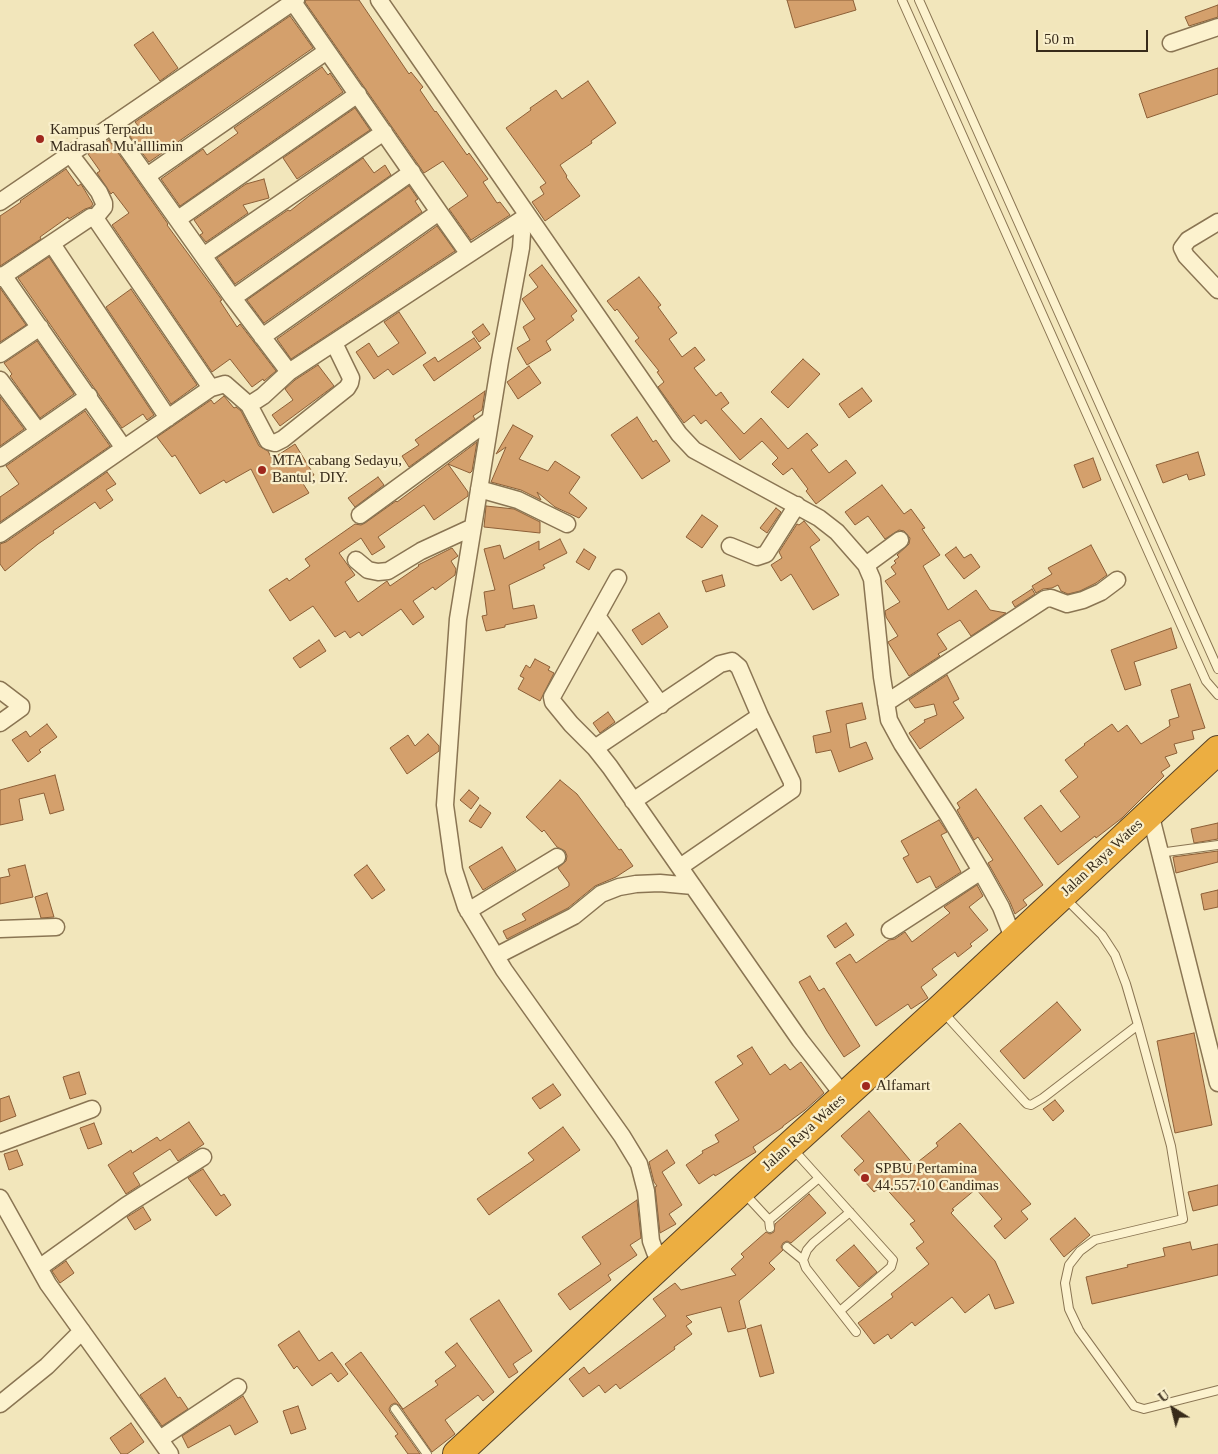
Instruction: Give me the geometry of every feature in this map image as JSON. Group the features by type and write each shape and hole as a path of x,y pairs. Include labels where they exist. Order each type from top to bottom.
{"highway":[{"name":"Jalan Raya Wates","path":"457,1454 1218,750"}],"street":[{"path":"379,0 523,219 679,434 694,450 819,518 837,532 866,565 872,579 889,720 902,744 948,815 1000,908 1014,940"},
{"path":"0,202 295,1 468,253"},
{"path":"1171,43 1218,27"},
{"path":"147,176 328,51"},
{"path":"178,219 358,94"},
{"path":"111,126 233,298 289,372"},
{"path":"204,256 384,132"},
{"path":"70,154 99,192 104,203 104,207 95,218"},
{"path":"233,298 412,172"},
{"path":"262,337 439,212"},
{"path":"95,218 91,217 2,276 40,327 123,447"},
{"path":"95,218 210,388"},
{"path":"249,405 263,396 289,372 468,253 523,219"},
{"path":"523,219 521,248 490,420 458,618 445,805 454,870 468,911 496,956 622,1136 639,1164 646,1191 651,1241 664,1263"},
{"path":"1218,222 1188,240 1182,248 1186,256 1218,290"},
{"path":"52,244 168,418"},
{"path":"0,354 40,327"},
{"path":"0,534 210,388 225,384 249,405 268,441 275,443 283,439 347,388 350,383 351,378 334,343"},
{"path":"0,380 38,431"},
{"path":"0,458 88,396"},
{"path":"360,515 490,420"},
{"path":"479,488 518,500 567,524"},
{"path":"730,546 757,557 766,554 797,505"},
{"path":"356,560 368,570 388,571 421,551 473,527"},
{"path":"866,565 900,540"},
{"path":"618,578 552,697 555,706 595,748 800,1040 844,1096"},
{"path":"886,703 1044,599 1051,598 1067,604 1083,600 1101,592 1117,580"},
{"path":"597,616 661,705"},
{"path":"595,748 720,664 732,660 739,667 792,782 792,790 680,867"},
{"path":"0,690 21,706 21,708 0,723"},
{"path":"633,801 760,716"},
{"path":"1150,813 1218,1083"},
{"path":"468,911 557,857"},
{"path":"890,930 980,872"},
{"path":"496,956 574,916 601,894 619,886 660,883 693,886"},
{"path":"0,930 56,927"},
{"path":"0,1143 92,1109"},
{"path":"39,1268 128,1205 203,1157"},
{"path":"0,1198 48,1284 170,1454"},
{"path":"0,1404 47,1366 82,1331"},
{"path":"160,1439 238,1387"}],"lane":[{"path":"902,0 1206,681 1218,695"},
{"path":"919,0 1218,669"},
{"path":"1159,853 1218,845"},
{"path":"1063,895 1102,935 1115,956 1126,984 1171,1146 1183,1219 1095,1240 1080,1251 1069,1265 1064,1283 1069,1310 1079,1330 1134,1406 1144,1409 1218,1390"},
{"path":"940,1009 1024,1101 1031,1105 1043,1098 1138,1025"},
{"path":"790,1146 893,1260 891,1267 840,1311"},
{"path":"741,1190 770,1224 819,1178"},
{"path":"803,1260 807,1250 813,1243 850,1212"},
{"path":"787,1247 803,1260 806,1268 856,1332"},
{"path":"395,1409 427,1454"}],"building":[{"path":"306,0 359,0 409,74 411,72 423,87 420,90 435,112 467,155 469,153 488,179 483,182 497,203 500,202 510,215 471,240 449,209 468,196 443,161 424,173 305,2"},
{"path":"787,0 853,0 856,10 795,28"},
{"path":"1218,5 1218,17 1189,26 1185,17"},
{"path":"290,16 313,48 149,162 129,135 139,127 135,122"},
{"path":"153,32 178,68 160,81 134,45"},
{"path":"322,67 328,75 330,73 343,92 180,206 161,179 203,149 207,155 238,133 234,128"},
{"path":"1218,68 1218,94 1147,118 1139,94"},
{"path":"588,81 616,123 591,141 592,143 560,165 580,196 545,221 532,202 544,194 540,187 546,183 506,128 556,90 562,99"},
{"path":"355,108 370,130 297,179 283,158"},
{"path":"109,140 167,225 222,300 220,301 237,327 240,324 276,371 264,381 263,379 252,387 230,359 212,372 112,225 129,213 113,192 111,194 97,173 100,171 88,154"},
{"path":"363,158 374,173 385,165 391,175 235,284 217,258 288,210 290,211"},
{"path":"66,169 78,186 81,184 93,204 91,207 69,219 68,217 40,237 41,239 0,266 0,216"},
{"path":"264,179 269,198 243,205 248,213 206,242 200,235 203,233 194,220 246,184"},
{"path":"409,186 418,199 415,201 422,212 264,323 247,300"},
{"path":"437,226 455,251 291,359 277,339"},
{"path":"49,257 154,415 147,420 143,414 122,428 18,278"},
{"path":"542,265 577,311 571,316 574,320 546,341 551,350 527,365 517,348 530,340 523,327 535,319 522,299 538,287 529,275"},
{"path":"639,277 661,305 658,307 677,333 669,339 682,357 695,347 705,360 694,368 716,396 721,392 729,403 721,409 744,434 761,418 788,449 807,433 818,445 811,450 829,473 846,460 856,473 816,504 806,491 808,489 792,468 783,475 772,464 778,458 762,441 740,460 706,420 701,424 694,415 684,423 658,387 664,382 657,372 659,371 635,341 639,338 617,309 615,311 607,301"},
{"path":"0,288 26,325 0,342"},
{"path":"131,289 197,385 171,404 106,307"},
{"path":"399,312 426,353 393,375 388,369 374,379 356,352 369,343 378,357 399,343 384,322"},
{"path":"483,324 490,334 479,342 472,332"},
{"path":"474,338 481,348 434,381 423,365 435,357 438,362"},
{"path":"37,341 74,394 40,418 10,376 12,374 4,363"},
{"path":"803,359 820,374 788,408 771,392"},
{"path":"318,365 334,386 280,426 272,415 293,400 285,389"},
{"path":"529,366 541,383 518,399 507,382"},
{"path":"862,388 872,401 849,418 839,404"},
{"path":"485,391 482,410 473,416 475,419 409,467 402,456 419,445 415,440"},
{"path":"224,396 234,408 236,407 241,411 259,446 268,451 272,459 295,444 314,475 302,482 309,493 273,513 251,469 226,483 224,480 200,494 175,455 172,457 157,437 211,400 214,404"},
{"path":"0,397 24,429 0,446"},
{"path":"85,411 110,446 0,522 0,497 19,484 6,466"},
{"path":"637,417 653,442 656,440 670,461 642,479 611,435"},
{"path":"513,425 533,436 519,459 548,471 555,461 580,477 569,493 587,508 579,518 555,507 537,492 541,500 521,490 491,482 506,447 496,454"},
{"path":"477,442 472,471 470,473 448,464 468,492 468,496 434,520 424,505 378,537 385,547 372,555 361,538 339,553 355,575 345,582 358,602 387,581 390,586 418,565 452,548 458,556 451,561 456,569 455,575 435,590 433,587 413,601 424,617 413,625 401,609 362,636 359,632 350,638 345,631 335,637 313,606 290,621 269,590 287,578 289,581 310,566 305,559 355,524 361,525 365,523 397,502"},
{"path":"1198,452 1205,475 1189,480 1187,474 1163,483 1156,465"},
{"path":"1093,458 1101,480 1083,488 1074,465"},
{"path":"107,472 116,484 106,490 113,500 100,509 95,502 53,531 54,533 5,571 0,564 0,544 6,542"},
{"path":"378,477 384,485 355,507 348,498"},
{"path":"882,485 904,514 911,509 925,528 922,529 940,555 923,566 948,610 976,590 990,610 1006,613 971,636 960,620 937,634 947,649 938,654 940,656 909,676 888,642 898,636 886,617 885,611 900,602 885,581 896,574 891,567 899,557 897,555 909,544 910,538 904,531 899,530 885,539 868,516 855,525 845,512"},
{"path":"486,506 514,509 540,522 540,533 484,527"},
{"path":"776,508 781,512 767,533 760,528"},
{"path":"702,515 718,526 702,548 686,537"},
{"path":"804,521 820,540 810,547 839,595 813,610 791,574 781,581 771,565 782,558 779,552 797,524 799,525"},
{"path":"560,539 567,553 543,565 545,568 509,585 513,609 534,605 537,618 486,631 482,616 487,615 484,592 495,590 484,549 500,545 504,559 539,541 539,550"},
{"path":"1091,545 1107,575 1080,591 1068,594 1061,591 1058,585 1036,593 1032,586 1052,574 1048,568"},
{"path":"956,547 964,558 971,554 980,567 964,579 945,555"},
{"path":"584,549 596,557 589,570 576,562"},
{"path":"722,575 725,586 706,592 702,581"},
{"path":"1032,589 1035,594 1015,607 1012,602"},
{"path":"659,613 668,627 642,645 632,630"},
{"path":"1171,628 1177,648 1134,662 1141,685 1125,690 1111,650"},
{"path":"319,640 326,651 300,668 293,658"},
{"path":"535,659 550,667 548,670 554,673 540,701 518,689 524,678 520,676 526,665 530,668"},
{"path":"947,675 959,699 953,702 964,718 920,749 909,733 925,722 924,720 937,715 934,704 915,708 909,700"},
{"path":"1190,684 1205,728 1192,731 1194,739 1174,744 1177,753 1165,757 1170,766 1161,772 1164,776 1122,818 1058,865 1024,818 1041,805 1061,832 1080,817 1060,791 1078,777 1065,760 1112,724 1118,732 1127,725 1141,744 1170,726 1169,720 1179,717 1171,690"},
{"path":"862,703 866,719 846,724 850,748 866,742 873,759 839,772 831,750 816,753 813,736 831,732 826,711"},
{"path":"608,712 615,722 600,733 593,723"},
{"path":"47,724 57,737 39,750 41,752 28,762 12,740 26,731 30,737"},
{"path":"428,734 439,746 439,751 407,774 390,748 408,735 415,746"},
{"path":"55,775 64,810 50,814 44,793 19,799 23,820 0,825 0,790"},
{"path":"560,780 577,794 633,866 616,877 595,886 568,908 507,939 503,931 526,920 522,914 569,886 569,883 558,868 566,861 565,851 557,847 544,830 542,832 526,817"},
{"path":"976,789 1043,885 1023,900 1027,905 1015,914 988,863 993,860 978,837 974,840 957,810 960,808 957,803"},
{"path":"469,790 479,798 471,809 460,800"},
{"path":"480,805 491,813 481,828 469,821"},
{"path":"939,820 947,832 941,835 961,872 936,888 930,876 917,883 903,858 909,855 901,841"},
{"path":"1218,823 1218,839 1194,843 1191,829"},
{"path":"502,847 516,870 483,890 469,867"},
{"path":"1218,851 1218,862 1176,873 1173,857"},
{"path":"25,865 33,897 0,904 0,878 10,876 8,869"},
{"path":"367,865 385,890 372,899 354,875"},
{"path":"977,885 983,896 969,907 988,930 970,944 972,946 958,957 955,952 932,969 937,975 921,987 928,998 911,1009 908,1004 876,1026 836,963 850,954 856,963 889,940 895,939 905,932 912,942 950,913 944,907"},
{"path":"1218,890 1218,907 1204,910 1201,894"},
{"path":"47,893 54,917 41,918 35,897"},
{"path":"846,923 854,935 835,948 827,936"},
{"path":"810,976 819,991 824,988 860,1046 844,1057 799,982"},
{"path":"1057,1002 1081,1030 1024,1079 1000,1051"},
{"path":"1194,1033 1212,1125 1175,1133 1157,1041"},
{"path":"752,1047 770,1075 785,1064 790,1070 801,1062 824,1093 783,1127 753,1147 756,1152 699,1184 686,1165 703,1153 702,1151 719,1142 715,1135 739,1120 715,1082 743,1064 737,1056"},
{"path":"79,1072 86,1094 70,1099 63,1077"},
{"path":"553,1084 561,1095 540,1109 532,1098"},
{"path":"9,1096 16,1116 0,1122 0,1099"},
{"path":"1055,1100 1064,1111 1053,1121 1043,1109"},
{"path":"869,1111 914,1165 938,1146 936,1143 960,1123 1031,1204 1021,1211 1028,1219 1005,1239 994,1226 1002,1219 976,1189 952,1209 954,1210 951,1213 995,1261 1014,1303 995,1309 989,1294 965,1313 952,1297 915,1326 912,1322 891,1339 888,1334 874,1344 858,1323 893,1297 891,1294 929,1264 916,1248 924,1242 910,1224 915,1221 883,1185 874,1192 854,1170 864,1161 841,1136"},
{"path":"189,1122 204,1144 178,1161 170,1149 133,1173 140,1185 126,1194 108,1165 131,1150 132,1153 157,1137 160,1141"},
{"path":"94,1123 102,1144 88,1149 80,1128"},
{"path":"563,1127 580,1150 489,1215 477,1199 534,1160 528,1153"},
{"path":"17,1150 23,1165 9,1170 4,1154"},
{"path":"667,1150 675,1163 662,1172 682,1205 669,1214 676,1224 660,1233 655,1187 657,1186 654,1182 649,1162"},
{"path":"203,1169 221,1196 224,1194 231,1205 216,1216 188,1178"},
{"path":"1218,1185 1218,1205 1193,1211 1188,1192"},
{"path":"809,1194 826,1213 791,1243 787,1241 783,1243 781,1247 783,1250 769,1263 775,1269 739,1301 746,1328 728,1332 721,1307 686,1316 692,1322 686,1326 692,1334 674,1347 675,1349 620,1389 616,1384 605,1393 599,1385 583,1397 569,1379 584,1367 589,1374 666,1316 653,1299 675,1283 681,1290 736,1275 731,1269 744,1257 741,1254 766,1232 770,1234 774,1232 775,1224"},
{"path":"637,1200 641,1238 630,1245 637,1255 608,1275 611,1280 570,1310 558,1294 601,1264 582,1237"},
{"path":"143,1207 151,1220 135,1230 127,1217"},
{"path":"1075,1218 1090,1235 1064,1257 1050,1239"},
{"path":"1190,1242 1192,1250 1218,1244 1218,1275 1092,1304 1086,1277 1165,1256 1163,1248"},
{"path":"854,1245 877,1272 859,1287 836,1260"},
{"path":"66,1261 74,1273 60,1283 52,1271"},
{"path":"499,1300 532,1351 513,1364 518,1372 509,1378 470,1319"},
{"path":"761,1325 774,1373 760,1377 747,1329"},
{"path":"299,1331 319,1361 332,1352 348,1374 338,1382 331,1373 312,1386 297,1366 294,1369 278,1345"},
{"path":"457,1343 494,1392 483,1401 478,1395 445,1420 455,1434 432,1452 400,1406 395,1403 391,1405 390,1412 420,1454 408,1454 395,1436 398,1434 345,1364 361,1352 403,1409 438,1385 435,1381 456,1366 445,1352"},
{"path":"165,1378 188,1409 162,1426 140,1395"},
{"path":"243,1396 258,1422 235,1435 230,1425 188,1448 182,1436"},
{"path":"298,1406 306,1429 291,1434 283,1411"},
{"path":"131,1423 144,1442 127,1454 121,1454 110,1438"}],"place":[{"name":"Kampus Terpadu Madrasah Mu'alllimin","path":"40,139"},
{"name":"MTA cabang Sedayu, Bantul, DIY.","path":"262,470"},
{"name":"Alfamart","path":"866,1086"},
{"name":"SPBU Pertamina 44.557.10 Candimas","path":"865,1178"}]}
